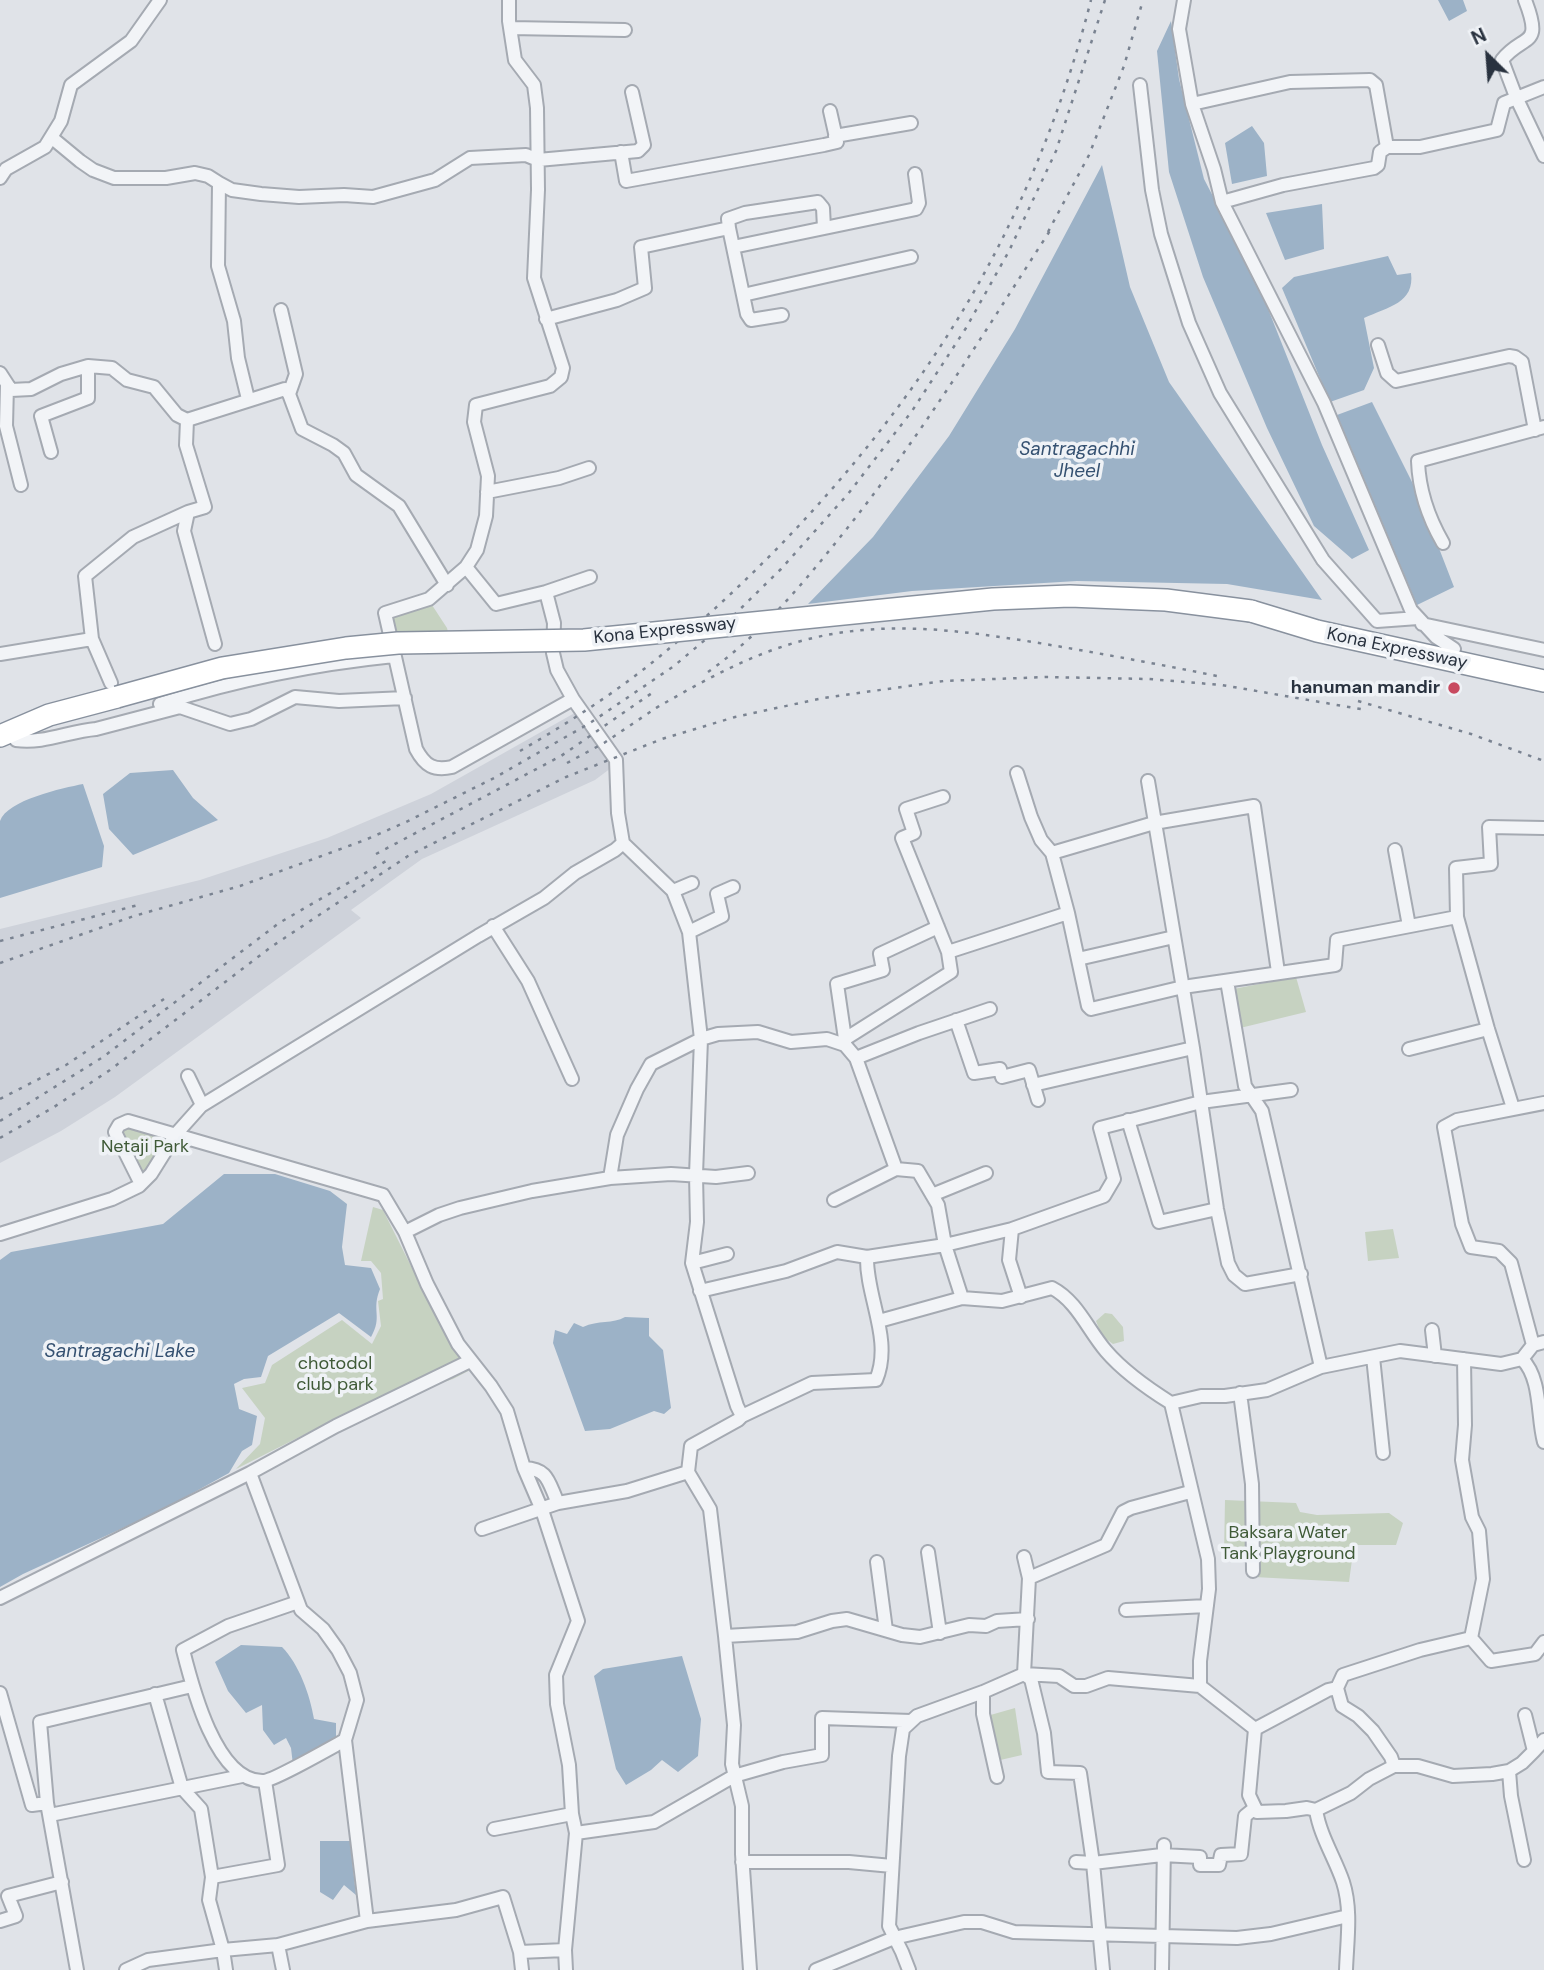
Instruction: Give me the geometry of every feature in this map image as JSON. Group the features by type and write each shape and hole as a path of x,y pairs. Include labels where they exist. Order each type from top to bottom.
{"highway":[{"name":"Kona Expressway","path":"5,741 49,715 222,668 346,648 452,641 584,640 967,601 1031,597 1166,600 1324,621 1544,669"},
{"name":"Kona Expressway","path":"1251,611 1317,631 1544,681"}],"street":[{"path":"0,178 6,169 45,147 61,121 71,85 131,41 160,0"},
{"path":"509,0 515,60 534,85 538,160 534,278 563,368 561,377 550,386 476,405 474,422 488,476 486,516 477,550 466,567 429,599 385,613 416,749 422,761 431,767 452,767 573,699"},
{"path":"1184,0 1178,29 1192,104 1222,202 1324,403 1412,610 1420,621 1454,649"},
{"path":"1525,0 1532,14 1534,33 1502,60 1544,156"},
{"path":"510,28 625,30"},
{"path":"1192,104 1290,82 1370,80 1376,85 1387,147"},
{"path":"1140,85 1152,190 1161,234 1189,323 1220,393 1323,560 1377,621 1420,621 1544,650"},
{"path":"1222,202 1283,185 1374,168 1378,164 1380,152 1387,147 1420,147 1497,130 1504,103 1544,86"},
{"path":"51,137 79,161 114,178 166,178 195,173 208,176 232,190 261,194 373,197 435,180 470,158 526,155 538,160 638,151 644,145 632,92"},
{"path":"621,152 626,180 837,142 830,111"},
{"path":"835,136 911,123"},
{"path":"733,247 916,209 919,203 915,174"},
{"path":"219,183 218,267 234,321 238,358 248,399"},
{"path":"782,315 751,320 747,314 729,219 745,213 818,202 823,208 824,228"},
{"path":"546,319 617,300 645,288 640,247 729,228"},
{"path":"743,295 911,257"},
{"path":"281,310 296,374 289,394"},
{"path":"1378,345 1387,373 1396,381 1509,356 1522,362 1540,428 1418,461 1420,486 1429,519 1443,542"},
{"path":"0,373 11,390 31,389 61,374 88,366 112,368 127,380 154,387 177,415 187,420 285,389 302,429 344,453 356,475 399,506 447,585"},
{"path":"51,452 41,416 88,397 88,366"},
{"path":"7,385 6,426 21,485"},
{"path":"111,683 92,639 85,576 133,537 205,507 186,445 187,420"},
{"path":"487,492 559,478 589,468"},
{"path":"188,512 184,531 215,644"},
{"path":"466,567 496,604 546,592 590,577"},
{"path":"546,592 554,623 553,653 556,670 616,760 618,813 623,843 673,891 690,932 701,1039 697,1222 692,1263 742,1416"},
{"path":"0,654 92,639"},
{"path":"5,741 43,740 83,730 132,712 227,685 320,665 394,656"},
{"path":"83,730 180,707 230,724 251,719 295,697 339,701 405,698"},
{"path":"1017,773 1041,840 1052,853 1088,1006 1091,1009 1183,987 1335,965 1337,940 1457,916"},
{"path":"1148,781 1228,1264 1234,1275 1245,1284 1301,1274"},
{"path":"610,1178 617,1135 651,1064 701,1039 718,1034 758,1032 792,1042 827,1039 845,1042 951,972 948,952 902,838 914,833 906,809 943,797"},
{"path":"1052,853 1154,823 1254,806 1278,972"},
{"path":"1513,1108 1457,916 1456,868 1491,864 1489,827 1544,828"},
{"path":"0,1234 112,1199 141,1184 166,1153 176,1135 202,1105 493,926 544,898 575,873 623,843"},
{"path":"1395,850 1409,926"},
{"path":"673,891 692,883"},
{"path":"690,932 722,916 717,894 733,887"},
{"path":"948,952 1068,913"},
{"path":"493,926 528,981 572,1079"},
{"path":"896,1169 856,1058 845,1042 837,984 883,970 880,954 938,927"},
{"path":"1078,959 1174,937"},
{"path":"1227,981 1245,1086 1262,1111 1321,1367"},
{"path":"856,1058 990,1009"},
{"path":"956,1020 974,1073 1000,1069 1002,1077 1029,1070 1038,1100"},
{"path":"1409,1049 1488,1029"},
{"path":"1033,1085 1193,1048"},
{"path":"188,1076 202,1105"},
{"path":"700,1291 786,1271 837,1252 867,1257 945,1245 986,1233 1012,1229 1104,1196 1114,1179 1100,1128 1201,1102 1291,1090"},
{"path":"1171,1403 1201,1396 1225,1396 1267,1390 1321,1367 1400,1351 1501,1364 1522,1359 1539,1343 1511,1263 1499,1251 1471,1247 1462,1224 1444,1127 1457,1120 1544,1102"},
{"path":"1128,1120 1159,1222 1217,1209"},
{"path":"141,1184 115,1132 119,1125 128,1121 383,1195 405,1233 427,1284 458,1344 507,1411 524,1468 542,1510 578,1621 556,1675 557,1704 569,1765 576,1833 565,1950 566,1970"},
{"path":"834,1200 896,1169 918,1171 938,1205 945,1245 962,1298"},
{"path":"405,1233 439,1215 460,1208 532,1191 610,1178 671,1174 716,1177 748,1173"},
{"path":"932,1195 986,1173"},
{"path":"1012,1229 1009,1260 1021,1297"},
{"path":"692,1263 727,1254"},
{"path":"750,1970 742,1862 743,1806 732,1764 734,1725 725,1636 710,1509 688,1472 691,1446 742,1416 811,1383 876,1380 881,1368 879,1321 867,1271 867,1257"},
{"path":"879,1321 962,1298 1002,1301 1052,1288 1065,1295 1106,1352 1140,1383 1171,1403 1208,1559 1209,1589 1200,1686"},
{"path":"1432,1330 1435,1356"},
{"path":"1373,1357 1382,1453"},
{"path":"1464,1359 1465,1425 1462,1460 1472,1517 1479,1531 1483,1578 1471,1638"},
{"path":"1522,1359 1529,1366 1537,1396 1544,1442"},
{"path":"0,1598 250,1473 335,1426 470,1361"},
{"path":"1240,1393 1252,1484 1253,1572"},
{"path":"524,1468 538,1469 544,1473 558,1503"},
{"path":"482,1529 558,1503 626,1491 688,1472"},
{"path":"250,1473 301,1610 323,1629 350,1673 357,1700 345,1740 367,1921"},
{"path":"1029,1578 1106,1545 1124,1513 1131,1508 1190,1492"},
{"path":"928,1552 940,1633"},
{"path":"1024,1557 1029,1578 1024,1674"},
{"path":"877,1562 886,1630"},
{"path":"242,1776 214,1744 192,1686 183,1650 228,1626 298,1602"},
{"path":"1126,1609 1207,1606"},
{"path":"725,1636 797,1632 847,1619 920,1637 969,1625 986,1626 997,1620 1028,1619"},
{"path":"1471,1638 1491,1661 1535,1654 1544,1642"},
{"path":"1394,1766 1373,1731 1358,1716 1342,1706 1337,1688 1343,1675 1420,1650 1471,1638"},
{"path":"1024,1674 1031,1679 1044,1733 1048,1772 1080,1773 1093,1863 1103,1970"},
{"path":"909,1970 889,1926 899,1756 903,1729 917,1716 1024,1674 1059,1676 1074,1686 1086,1686 1108,1678 1200,1686 1255,1729"},
{"path":"77,1970 49,1809 40,1722 192,1686"},
{"path":"1255,1729 1328,1690 1337,1688"},
{"path":"983,1692 983,1714 997,1777"},
{"path":"0,1693 32,1805 49,1809 242,1776 265,1781 345,1740"},
{"path":"155,1694 182,1788 201,1809 212,1877 209,1900 226,1970"},
{"path":"1525,1715 1534,1751"},
{"path":"576,1833 654,1822 734,1776 783,1762 822,1755 822,1718 911,1721"},
{"path":"1255,1729 1249,1795 1257,1812 1307,1808 1316,1810 1351,1793 1369,1779 1394,1766 1418,1766 1453,1776 1509,1771 1522,1763 1544,1740"},
{"path":"1509,1771 1511,1796 1524,1860"},
{"path":"212,1877 278,1866 265,1781"},
{"path":"1076,1862 1093,1863 1163,1850 1200,1857 1200,1865 1219,1865 1221,1854 1241,1854 1245,1816 1255,1808"},
{"path":"1316,1810 1317,1822 1343,1882 1348,1905 1346,1970"},
{"path":"494,1829 572,1814"},
{"path":"1162,1970 1163,1850"},
{"path":"742,1862 849,1862 892,1866"},
{"path":"0,1921 16,1916 8,1896 62,1882"},
{"path":"126,1970 148,1960 278,1945 367,1921 456,1910 503,1897 520,1952 522,1970"},
{"path":"816,1970 894,1938 964,1922 982,1922 1014,1932 1237,1938 1271,1934 1348,1916"},
{"path":"278,1945 283,1970"},
{"path":"520,1952 565,1950"}],"shaded area":[{"path":"580,710 611,768 595,780 422,859 351,910 361,918 115,1097 61,1131 0,1163 0,929 200,880 327,838 431,794"}],"green space":[{"path":"432,605 447,628 450,639 395,642 393,618"},
{"path":"1296,977 1306,1012 1236,1029 1228,990"},
{"name":"Netaji Park","path":"119,1125 176,1134 141,1182"},
{"name":"chotodol club park","path":"373,1207 383,1210 423,1290 476,1367 453,1379 341,1416 236,1469 260,1444 265,1418 242,1388 265,1383 272,1365 342,1320 372,1344 381,1326 378,1301 383,1299 381,1273 371,1261 361,1261"},
{"path":"1393,1229 1399,1258 1368,1261 1365,1232"},
{"path":"1105,1313 1112,1314 1123,1327 1124,1341 1113,1344 1102,1336 1096,1321"},
{"name":"Baksara Water Tank Playground","path":"1225,1500 1296,1503 1300,1512 1317,1515 1389,1513 1403,1523 1396,1545 1354,1545 1349,1582 1254,1577 1256,1555 1224,1555"},
{"path":"1015,1708 1022,1755 996,1761 987,1716"}],"water":[{"path":"1438,0 1463,0 1467,11 1449,21"},
{"path":"1171,21 1179,79 1204,179 1257,281 1322,445 1369,550 1352,559 1314,526 1267,428 1203,277 1169,172 1157,51"},
{"path":"1252,126 1264,143 1267,176 1232,184 1225,143"},
{"name":"Santragachhi Jheel","path":"1102,165 1130,287 1169,382 1322,600 1227,584 1077,581 912,591 808,604 873,537 949,436 1015,329"},
{"path":"1322,204 1324,249 1285,260 1266,213"},
{"path":"1388,256 1397,275 1411,273 1409,291 1398,303 1364,318 1374,368 1364,390 1330,402 1282,288 1294,277"},
{"path":"1372,402 1418,494 1454,587 1417,605 1337,415"},
{"path":"173,770 193,798 218,820 133,855 109,829 103,794 130,773"},
{"path":"83,784 104,846 102,867 0,898 0,821 5,814 13,807 37,796"},
{"name":"Santragachi Lake","path":"224,1174 275,1174 330,1191 347,1204 342,1247 345,1265 371,1268 380,1289 376,1303 376,1324 371,1337 339,1313 268,1356 261,1377 244,1379 234,1384 239,1409 257,1416 252,1445 242,1451 229,1473 162,1510 0,1587 0,1260 11,1252 163,1224"},
{"path":"625,1317 649,1318 649,1336 663,1350 671,1408 664,1414 654,1411 610,1429 585,1431 553,1343 555,1330 567,1334 574,1323 583,1327"},
{"path":"241,1645 282,1647 303,1680 314,1719 336,1723 336,1750 293,1765 291,1748 286,1738 274,1745 263,1730 262,1705 246,1713 228,1691 215,1662"},
{"path":"682,1656 701,1719 698,1756 678,1772 662,1760 626,1785 616,1769 594,1676 603,1669"},
{"path":"320,1841 350,1841 356,1895 344,1885 333,1900 320,1892"}],"railway":[{"path":"520,751 618,689 714,610 794,531 869,445 935,354 965,307 1005,234 1054,119 1091,0"},
{"path":"0,963 134,916 240,886 406,822 496,777 590,723 674,666 731,618 781,569 848,494 912,411 966,328 1009,251 1056,151 1105,0"},
{"path":"1048,232 1089,155 1124,66 1143,0"},
{"path":"708,672 727,658 779,609 870,499 951,384 1053,226"},
{"path":"656,708 763,654 801,641 861,630 920,629 979,634 1217,676"},
{"path":"0,1138 110,1070 271,947 408,856 566,777 662,739 735,717 823,698 944,681 1046,677 1149,679 1222,685 1366,710"},
{"path":"376,854 561,756 652,693"},
{"path":"1358,701 1471,734 1544,761"},
{"path":"567,763 604,743 665,702"},
{"path":"0,1121 103,1057 279,923 386,861"},
{"path":"0,941 142,904"},
{"path":"0,1099 66,1065 164,999"}],"place":[{"name":"hanuman mandir","path":"1454,688"}]}
